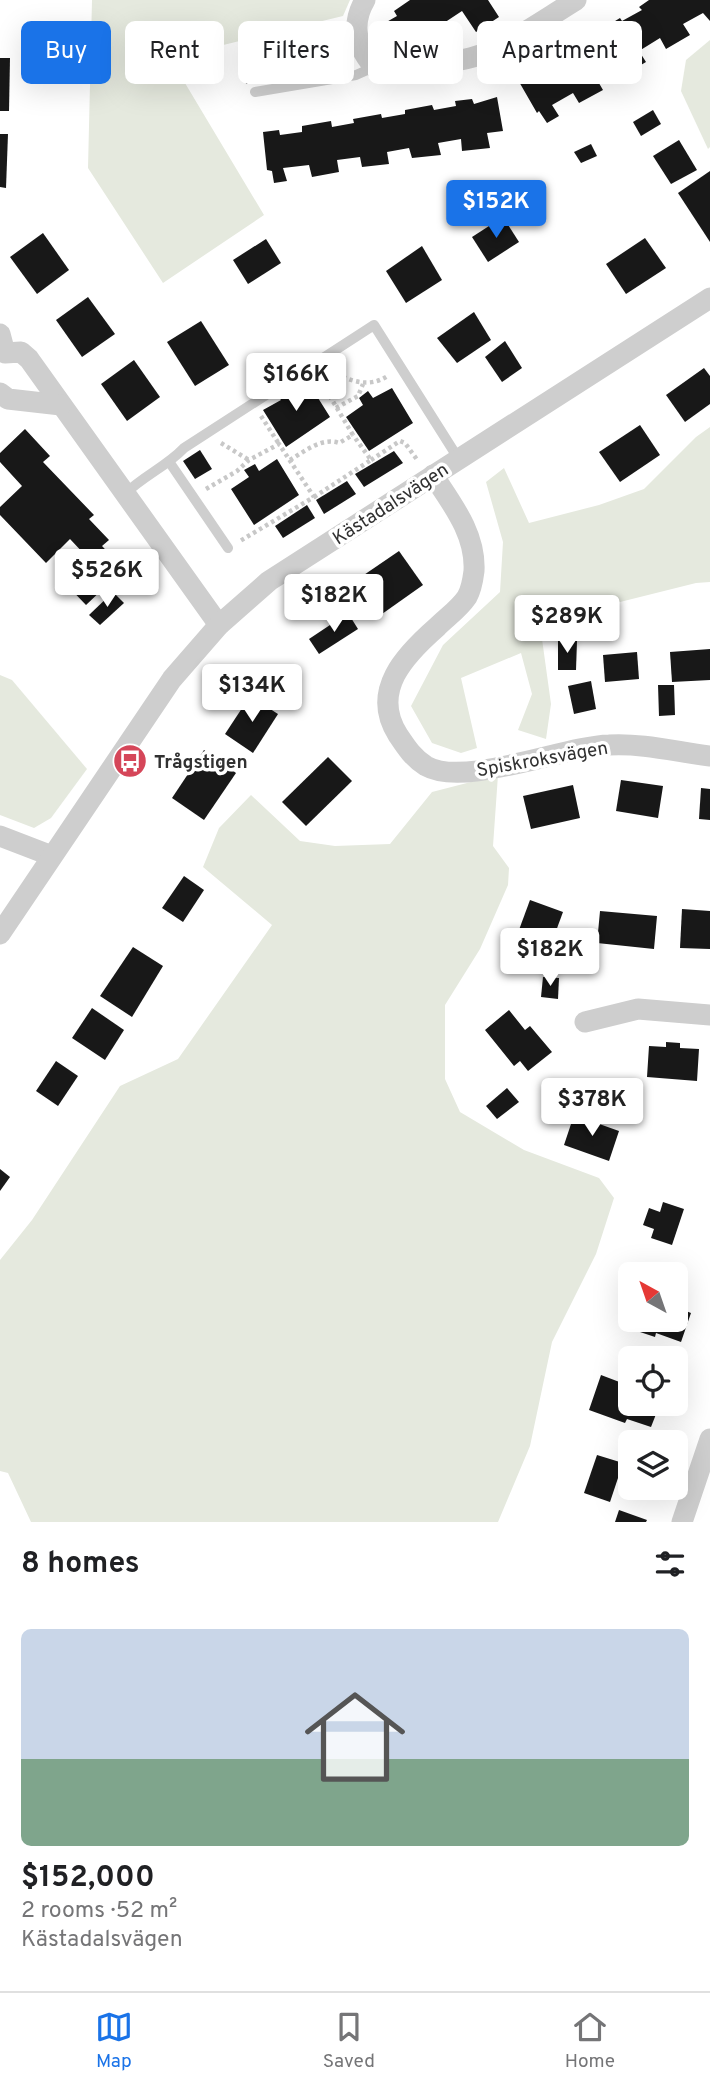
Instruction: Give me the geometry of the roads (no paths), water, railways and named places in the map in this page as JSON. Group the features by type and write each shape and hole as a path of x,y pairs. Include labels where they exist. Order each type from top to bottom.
{"street":[{"path":"365,0 356,24 363,54 368,60"},
{"path":"463,59 496,48 576,0"},
{"name":"Kästadalsvägen","path":"0,934 172,679 219,625 269,581 710,298"},
{"path":"2,349 21,352 29,359 219,625"},
{"path":"0,393 8,399 61,405"},
{"name":"Spiskroksvägen","path":"433,475 465,525 473,550 474,572 468,595 456,611 409,654 393,677 387,698 390,722 412,755 428,767 460,772 608,745 710,756"},
{"path":"0,836 52,856"},
{"path":"585,1022 638,1009 710,1015"},
{"path":"682,1522 710,1439"}],"lane":[{"path":"255,92 356,75 368,70"},
{"path":"125,494 170,463 184,448 374,325 458,458"},
{"path":"170,463 228,548"}],"place":[{"name":"Trågstigen","path":"130,761"}]}
